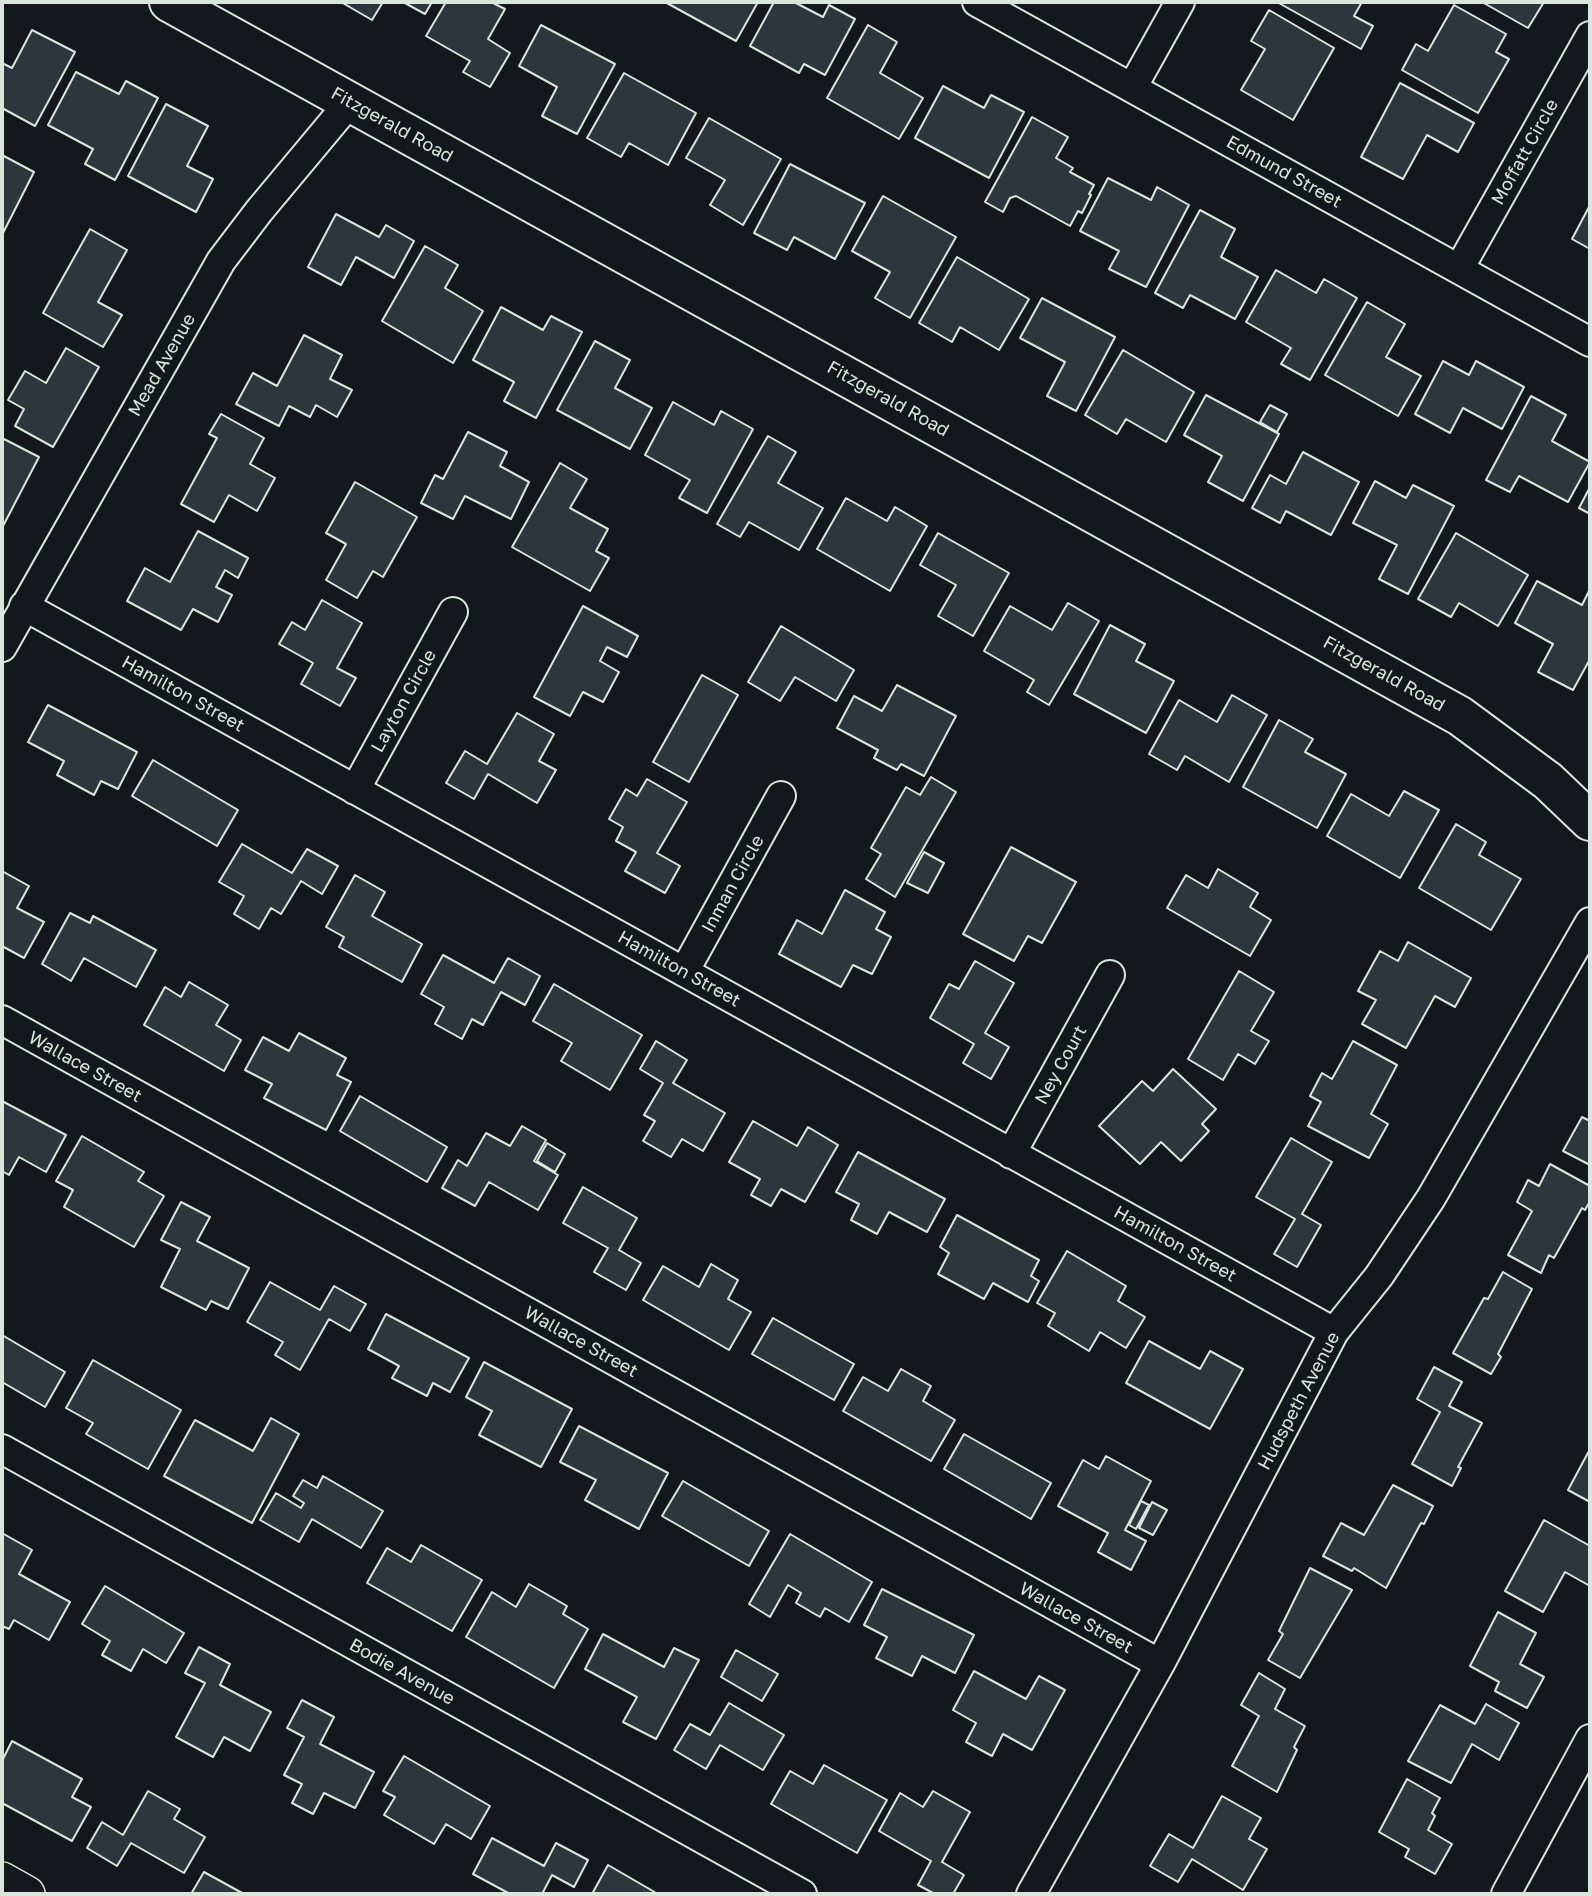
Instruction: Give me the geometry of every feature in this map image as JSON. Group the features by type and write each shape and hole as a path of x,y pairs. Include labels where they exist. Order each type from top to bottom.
{"main road":[{"name":"Fitzgerald Road","path":"169,2 1460,716 1548,781 1590,821"}],"street":[{"name":"Edmund Street","path":"977,2 1590,342"},
{"path":"1132,88 1180,2"},
{"name":"Moffatt Circle","path":"1459,269 1590,36"},
{"name":"Mead Avenue","path":"2,647 221,261 258,211 350,102"},
{"name":"Hamilton Street","path":"24,606 1334,1332"},
{"name":"Layton Circle","path":"355,790 453,612"},
{"name":"Inman Circle","path":"684,972 782,796"},
{"name":"Hudspeth Avenue","path":"1031,1894 1160,1664 1334,1332 1379,1276 1431,1198 1590,922"},
{"name":"Ney Court","path":"1012,1154 1110,975"},
{"name":"Wallace Street","path":"2,1020 1160,1664"},
{"name":"Bodie Avenue","path":"2,1449 802,1894"},
{"path":"1514,1892 1590,1739"},
{"path":"2,1880 27,1894"}],"building":[{"path":"341,2 383,2 372,20"},
{"path":"403,2 432,2 425,14"},
{"path":"446,2 491,2 505,9 488,39 510,53 490,87 463,72 470,61 426,36"},
{"path":"665,2 758,2 736,41"},
{"path":"774,2 794,2 823,17 829,5 855,19 825,75 804,64 799,73 750,46"},
{"path":"1277,2 1362,2 1354,16 1373,26 1361,49"},
{"path":"1482,2 1544,2 1528,28"},
{"path":"1454,5 1506,34 1496,52 1509,59 1478,113 1402,70 1416,44 1428,51"},
{"path":"1269,10 1334,48 1293,120 1241,90 1265,49 1251,41"},
{"path":"541,25 615,64 577,134 542,116 557,87 519,66"},
{"path":"868,25 897,42 880,73 923,98 899,139 827,98"},
{"path":"32,30 75,52 35,126 2,108 2,63 12,68"},
{"path":"76,72 119,94 126,81 158,98 115,180 85,164 93,149 48,125"},
{"path":"624,73 696,113 668,165 629,143 621,157 587,138"},
{"path":"1400,83 1474,123 1458,152 1427,135 1403,179 1361,157"},
{"path":"943,86 984,108 991,95 1024,112 989,178 915,138"},
{"path":"166,104 208,126 187,166 213,179 196,212 128,176"},
{"path":"1032,117 1068,137 1056,158 1073,168 1070,172 1094,185 1082,213 1078,211 1070,226 1016,196 1010,198 1003,212 985,202"},
{"path":"709,118 781,159 743,225 710,205 725,180 686,158"},
{"path":"2,155 34,172 2,235"},
{"path":"790,164 865,203 835,259 794,237 787,250 754,233"},
{"path":"1108,178 1151,200 1157,187 1189,205 1146,287 1109,269 1119,251 1080,231"},
{"path":"883,196 956,237 910,318 875,298 890,272 852,251"},
{"path":"1590,205 1590,249 1572,239"},
{"path":"1200,210 1235,229 1221,257 1258,277 1235,319 1190,295 1183,308 1155,293"},
{"path":"336,214 379,237 386,225 414,241 394,278 356,257 341,285 308,267"},
{"path":"90,229 127,250 98,302 122,315 103,347 43,313"},
{"path":"425,246 458,265 445,288 483,311 453,363 382,321"},
{"path":"957,257 1029,299 999,350 960,327 952,342 919,323"},
{"path":"1276,270 1316,293 1324,279 1357,298 1310,380 1281,364 1291,348 1246,322"},
{"path":"1042,298 1115,337 1076,411 1047,396 1065,362 1020,338"},
{"path":"1367,302 1405,324 1386,357 1421,376 1398,416 1325,375"},
{"path":"501,307 543,330 551,316 582,332 536,418 504,401 514,382 473,360"},
{"path":"304,335 342,355 330,379 352,390 337,417 316,405 310,417 289,406 279,426 236,404 253,373 277,386"},
{"path":"595,341 630,360 615,388 652,408 630,449 557,410"},
{"path":"66,348 99,367 53,447 15,426 24,409 8,400 25,371 46,383"},
{"path":"1123,350 1194,392 1166,442 1126,419 1117,434 1085,415"},
{"path":"1443,361 1469,375 1476,361 1524,387 1502,429 1463,408 1450,433 1415,414"},
{"path":"1206,395 1279,434 1243,501 1208,482 1222,456 1184,435"},
{"path":"1531,396 1566,415 1552,441 1590,462 1568,502 1519,476 1510,492 1486,480"},
{"path":"673,402 714,425 721,411 753,429 707,513 679,498 690,480 645,455"},
{"path":"1270,405 1287,414 1277,432 1260,422"},
{"path":"221,414 264,438 250,464 275,478 257,511 229,495 214,522 181,504 217,438 209,434"},
{"path":"468,432 507,452 500,466 529,482 511,519 465,496 453,519 421,503 435,475 443,479"},
{"path":"768,436 796,452 778,483 823,508 799,550 749,522 740,537 717,524"},
{"path":"2,438 39,457 2,528"},
{"path":"1303,452 1359,482 1331,535 1286,511 1280,523 1252,508 1270,475 1286,484"},
{"path":"560,463 587,479 570,508 608,529 596,551 609,558 590,591 512,547"},
{"path":"1375,481 1406,498 1413,485 1454,506 1408,594 1379,579 1397,545 1353,523"},
{"path":"355,482 417,517 383,577 373,571 357,598 326,580 346,544 326,533"},
{"path":"1590,487 1590,514 1579,508"},
{"path":"846,498 887,521 895,507 927,526 890,591 817,549"},
{"path":"198,531 248,558 238,578 225,570 216,587 232,595 218,622 193,609 181,630 127,601 145,568 170,582"},
{"path":"938,533 1009,573 973,636 938,616 956,585 920,565"},
{"path":"1456,533 1528,575 1498,626 1459,603 1451,617 1418,599"},
{"path":"1537,581 1582,605 1590,589 1590,659 1573,690 1538,672 1553,644 1515,623"},
{"path":"322,600 362,623 337,668 356,678 340,706 301,684 313,663 279,644 292,622 305,630"},
{"path":"1068,603 1099,621 1049,705 1027,692 1034,680 984,651 1010,606 1052,630"},
{"path":"583,606 638,636 627,657 607,647 600,661 619,672 603,702 583,692 570,716 534,697"},
{"path":"1110,625 1145,644 1136,661 1174,681 1146,733 1074,694"},
{"path":"781,626 854,670 836,701 795,677 780,701 748,682"},
{"path":"702,675 738,695 689,782 653,762"},
{"path":"897,685 956,716 924,776 901,764 897,770 874,758 878,750 837,728 854,696 882,711"},
{"path":"1232,695 1267,715 1229,782 1185,756 1177,770 1149,754 1179,700 1217,722"},
{"path":"48,705 137,752 118,789 101,781 94,795 57,775 64,761 28,742"},
{"path":"517,713 554,734 539,761 556,770 537,803 488,774 474,799 446,783 465,751 487,764"},
{"path":"1279,720 1313,739 1305,752 1346,774 1317,828 1243,787"},
{"path":"153,760 238,810 217,846 132,796"},
{"path":"931,777 956,792 895,897 866,879 881,854 871,848 906,787 920,795"},
{"path":"647,779 687,802 657,853 680,866 665,893 625,871 636,852 616,841 623,827 609,819 626,789 637,796"},
{"path":"1404,791 1439,810 1400,878 1327,836 1351,794 1389,816"},
{"path":"1456,824 1486,842 1479,855 1521,879 1491,930 1419,888"},
{"path":"242,844 292,873 307,849 338,866 322,894 301,881 281,914 271,908 259,929 234,914 244,896 219,882"},
{"path":"1011,847 1076,882 1042,943 1028,936 1014,961 963,934"},
{"path":"924,852 944,863 928,893 907,883"},
{"path":"1218,869 1258,893 1250,907 1271,920 1250,956 1167,908 1186,875 1208,888"},
{"path":"2,871 29,886 17,908 44,922 24,958 2,946"},
{"path":"355,875 385,892 372,916 422,944 402,982 339,947 344,937 326,927"},
{"path":"845,890 885,912 876,929 891,937 872,974 853,965 841,987 779,954 797,920 822,934"},
{"path":"70,913 90,923 93,916 156,950 136,987 84,958 71,981 42,964"},
{"path":"1408,942 1471,978 1455,1007 1435,996 1406,1048 1362,1024 1376,1000 1358,991 1380,951 1398,961"},
{"path":"443,955 494,983 508,958 540,976 525,1005 501,992 483,1025 472,1019 462,1039 435,1024 444,1007 421,994"},
{"path":"975,961 1014,983 985,1033 1009,1047 991,1079 963,1063 974,1044 930,1018 949,984 959,989"},
{"path":"1239,971 1274,992 1251,1031 1269,1041 1255,1064 1238,1054 1223,1080 1188,1059"},
{"path":"189,982 228,1005 216,1025 241,1040 224,1071 144,1025 165,987 181,997"},
{"path":"554,984 642,1035 610,1090 561,1061 572,1043 533,1021"},
{"path":"299,1033 346,1058 337,1075 351,1082 326,1130 264,1098 272,1084 245,1070 263,1037 289,1051"},
{"path":"656,1041 687,1060 673,1083 725,1113 703,1151 682,1139 671,1157 643,1141 655,1121 644,1115 663,1083 640,1069"},
{"path":"1353,1041 1397,1065 1371,1114 1388,1124 1369,1158 1308,1126 1321,1102 1310,1096 1322,1073 1332,1079"},
{"path":"1173,1069 1216,1109 1202,1124 1209,1131 1181,1161 1161,1142 1140,1164 1099,1126 1142,1081 1153,1091"},
{"path":"360,1096 447,1147 427,1182 340,1131"},
{"path":"2,1101 66,1135 46,1172 19,1157 9,1175 2,1171"},
{"path":"1582,1117 1590,1121 1590,1165 1563,1151"},
{"path":"753,1121 797,1146 808,1127 838,1145 805,1202 781,1189 771,1206 751,1195 760,1179 729,1162"},
{"path":"522,1126 546,1140 534,1161 558,1175 538,1210 489,1182 475,1206 442,1188 458,1160 467,1166 486,1133 510,1146"},
{"path":"82,1136 144,1172 138,1181 164,1196 134,1247 64,1207 73,1190 56,1181"},
{"path":"1291,1138 1332,1162 1302,1214 1321,1225 1297,1267 1274,1254 1295,1219 1256,1197"},
{"path":"547,1143 565,1154 555,1172 537,1161"},
{"path":"858,1152 945,1199 927,1232 889,1212 877,1234 851,1220 859,1204 836,1192"},
{"path":"1550,1164 1590,1186 1590,1201 1585,1210 1582,1208 1554,1258 1549,1255 1541,1273 1508,1255 1532,1211 1517,1202 1528,1180 1539,1186"},
{"path":"583,1187 637,1218 619,1250 641,1263 626,1290 594,1272 608,1248 563,1223"},
{"path":"181,1202 210,1217 197,1241 249,1268 228,1309 211,1301 206,1310 161,1287 180,1249 161,1240"},
{"path":"957,1215 1039,1260 1031,1276 1039,1281 1028,1302 993,1283 984,1299 938,1274 949,1253 940,1247"},
{"path":"1067,1251 1126,1286 1118,1301 1145,1317 1126,1348 1100,1332 1089,1351 1048,1326 1055,1313 1037,1303"},
{"path":"711,1264 738,1280 728,1299 751,1312 729,1350 643,1300 663,1266 699,1287"},
{"path":"1503,1272 1532,1289 1498,1354 1501,1357 1491,1374 1453,1353 1484,1298 1488,1299"},
{"path":"270,1282 320,1310 334,1286 366,1304 350,1331 329,1319 300,1370 275,1355 283,1342 247,1322"},
{"path":"386,1314 469,1358 450,1392 433,1383 427,1396 392,1378 399,1366 368,1349"},
{"path":"773,1318 854,1364 834,1400 752,1354"},
{"path":"2,1335 65,1372 45,1407 2,1382"},
{"path":"1149,1341 1200,1369 1210,1351 1243,1369 1210,1429 1126,1383"},
{"path":"93,1360 181,1410 148,1469 86,1434 93,1423 66,1408"},
{"path":"484,1362 572,1409 541,1467 479,1435 492,1411 466,1397"},
{"path":"1434,1367 1462,1382 1449,1406 1482,1423 1458,1467 1461,1468 1452,1486 1412,1464 1440,1412 1417,1399"},
{"path":"901,1369 931,1386 923,1401 955,1420 931,1461 843,1411 863,1377 888,1391"},
{"path":"271,1418 299,1434 252,1523 164,1476 195,1420 253,1451"},
{"path":"579,1426 668,1473 639,1529 585,1500 596,1480 560,1462"},
{"path":"964,1434 1051,1483 1031,1519 944,1469"},
{"path":"1590,1449 1590,1502 1568,1490"},
{"path":"1106,1456 1151,1481 1125,1530 1146,1541 1131,1570 1098,1552 1108,1533 1058,1506 1083,1460 1099,1469"},
{"path":"323,1476 383,1511 361,1548 312,1519 299,1542 260,1520 276,1493 301,1508 304,1503 293,1496 303,1480 317,1488"},
{"path":"683,1481 769,1531 749,1566 662,1516"},
{"path":"1393,1485 1433,1506 1386,1588 1354,1568 1352,1571 1323,1556 1341,1523 1364,1535"},
{"path":"1141,1501 1149,1505 1136,1529 1129,1525"},
{"path":"1152,1502 1167,1510 1153,1535 1139,1528"},
{"path":"1544,1520 1590,1546 1590,1586 1565,1572 1543,1612 1505,1591"},
{"path":"2,1533 32,1550 19,1574 70,1602 49,1640 14,1620 9,1629 2,1626"},
{"path":"790,1534 872,1582 849,1622 825,1608 820,1617 796,1603 801,1593 788,1585 770,1617 749,1604"},
{"path":"421,1545 482,1580 452,1631 367,1583 387,1548 411,1562"},
{"path":"1310,1568 1352,1590 1300,1678 1268,1660 1283,1634 1279,1631"},
{"path":"529,1584 567,1606 563,1614 588,1629 554,1688 466,1637 492,1592 516,1607"},
{"path":"105,1586 184,1633 166,1663 143,1649 131,1671 102,1655 110,1641 82,1624"},
{"path":"882,1589 974,1635 955,1673 922,1656 912,1676 876,1658 887,1637 864,1625"},
{"path":"1498,1612 1536,1633 1520,1664 1544,1677 1527,1708 1495,1691 1499,1682 1470,1666"},
{"path":"603,1634 664,1667 674,1648 699,1660 656,1739 623,1722 637,1697 585,1669"},
{"path":"199,1647 230,1664 220,1685 271,1712 250,1751 224,1737 213,1757 176,1737 205,1683 185,1673"},
{"path":"736,1650 778,1674 762,1701 721,1677"},
{"path":"974,1671 1026,1699 1039,1676 1065,1690 1032,1750 1003,1734 992,1756 966,1742 976,1723 953,1710"},
{"path":"1259,1673 1285,1689 1275,1709 1305,1726 1277,1792 1232,1766 1259,1716 1241,1705"},
{"path":"302,1700 334,1717 320,1744 374,1772 355,1808 324,1793 313,1814 292,1803 302,1784 284,1775 304,1737 287,1728"},
{"path":"729,1703 784,1735 763,1770 720,1745 706,1769 674,1750 690,1724 710,1735"},
{"path":"1486,1704 1519,1723 1499,1760 1472,1744 1451,1783 1408,1761 1440,1705 1475,1724"},
{"path":"12,1741 82,1779 72,1797 91,1807 72,1841 2,1803 2,1761"},
{"path":"404,1756 490,1806 471,1839 446,1824 434,1844 384,1815 395,1797 383,1791"},
{"path":"824,1765 887,1800 857,1853 771,1804 790,1771 813,1784"},
{"path":"1407,1779 1440,1798 1432,1813 1435,1816 1428,1830 1452,1844 1435,1874 1405,1857 1409,1849 1379,1832"},
{"path":"148,1791 180,1809 174,1819 205,1837 184,1873 131,1843 117,1866 87,1848 102,1822 123,1835"},
{"path":"933,1791 970,1812 942,1862 964,1875 953,1894 935,1894 918,1885 931,1861 879,1831 900,1793 923,1807"},
{"path":"1222,1796 1261,1818 1249,1839 1267,1849 1243,1890 1192,1859 1178,1882 1150,1866 1169,1834 1193,1848"},
{"path":"492,1838 544,1866 556,1843 588,1860 574,1887 552,1875 542,1894 510,1894 473,1874"},
{"path":"608,1865 658,1894 592,1894"},
{"path":"204,1872 244,1894 191,1894"}]}
